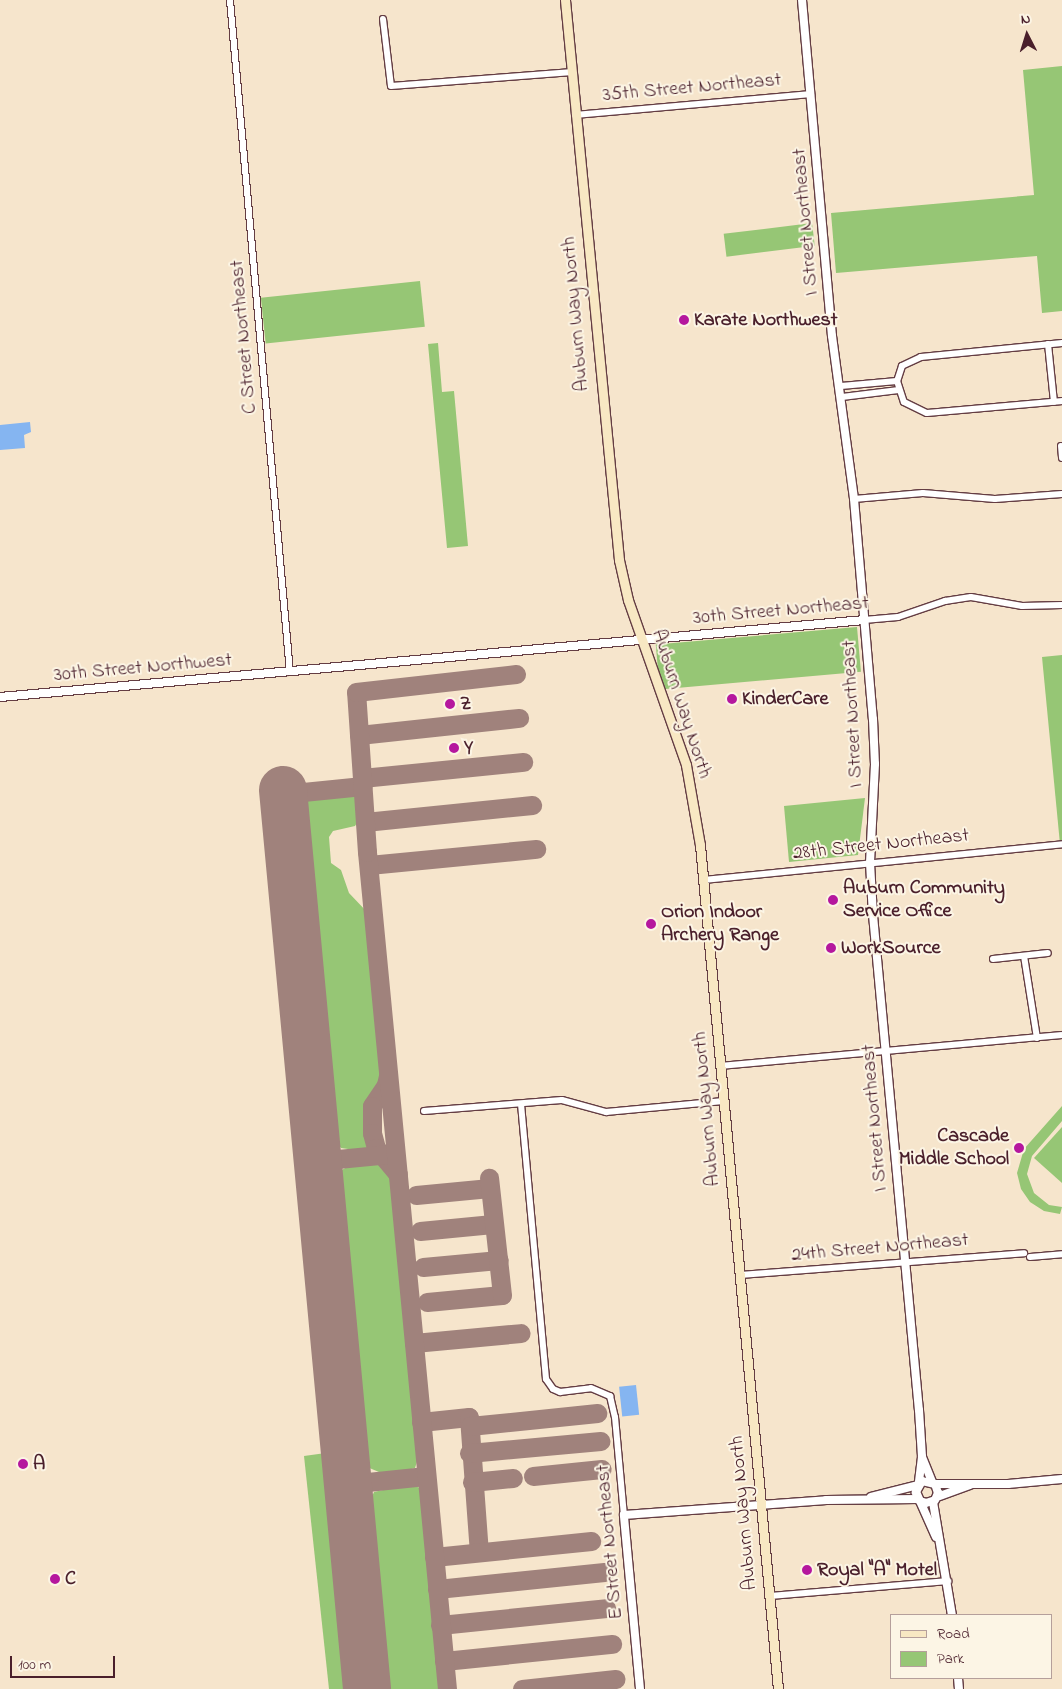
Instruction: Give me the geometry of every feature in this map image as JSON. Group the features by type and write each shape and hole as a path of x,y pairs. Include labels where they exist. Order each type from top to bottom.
{"main road":[{"name":"Auburn Way North","path":"566,0 614,531 625,588 686,765 704,880 778,1689"}],"street":[{"name":"C Street Northeast","path":"230,0 290,672"},
{"name":"I Street Northeast","path":"802,0 832,336 842,397 854,499 864,620 875,764 870,863 885,1052 922,1456 919,1500 937,1538 948,1581 952,1614"},
{"path":"383,19 389,82 404,87 572,72"},
{"name":"35th Street Northeast","path":"575,115 811,94"},
{"path":"1062,343 921,356 902,366 897,381 899,390 909,407 927,413 1062,401"},
{"path":"1048,344 1054,402"},
{"path":"840,386 897,381"},
{"path":"842,397 899,390"},
{"path":"1061,446 1062,458"},
{"path":"854,499 923,493 996,499 1062,494"},
{"name":"30th Street Northeast","path":"290,672 898,617 945,601 971,598 997,600 1022,606 1062,605"},
{"name":"30th Street Northwest","path":"0,697 290,672"},
{"name":"28th Street Northeast","path":"704,880 1062,844"},
{"path":"993,959 1048,953"},
{"path":"1024,956 1037,1038"},
{"path":"720,1066 1062,1035"},
{"path":"424,1111 569,1100 590,1109 606,1112 723,1101"},
{"name":"E Street Northeast","path":"521,1104 546,1379 553,1389 567,1392 591,1388 608,1394 615,1417 640,1689"},
{"name":"24th Street Northeast","path":"740,1275 1062,1254"},
{"name":"I Street Northeast","path":"922,1456 934,1483 937,1538"},
{"path":"870,1498 919,1484 934,1483 970,1486 1062,1479"},
{"path":"624,1515 870,1498 935,1499 970,1486"},
{"path":"770,1596 948,1581"}],"green space":[{"path":"1062,66 1062,311 1042,313 1037,256 836,273 831,213 1034,195 1023,70"},
{"path":"812,223 815,246 726,257 724,234"},
{"path":"420,281 425,327 266,343 261,298"},
{"path":"438,343 442,392 454,391 468,546 447,548 428,344"},
{"path":"857,627 861,672 660,689 656,645"},
{"path":"1062,655 1062,844 1060,844 1042,657"},
{"path":"351,792 359,793 363,813 355,826 333,831 329,837 331,863 341,870 349,893 368,913 384,1073 366,1107 369,1147 362,1151 341,1148 330,1135 298,797"},
{"path":"865,798 858,855 789,862 784,806"},
{"path":"1062,1106 1062,1121 1032,1156 1027,1174 1034,1193 1049,1205 1062,1207 1060,1214 1044,1211 1030,1202 1021,1189 1017,1173 1024,1149"},
{"path":"1062,1127 1062,1183 1034,1158"},
{"path":"376,1162 391,1171 416,1411 419,1455 415,1468 400,1472 379,1472 367,1467 359,1458 335,1188 338,1172 349,1166"},
{"path":"333,1452 339,1492 355,1689 329,1689 304,1456"},
{"path":"410,1484 420,1488 441,1689 381,1689 365,1513 374,1492"}],"water":[{"path":"30,422 31,432 24,435 25,448 0,450 0,425"},
{"path":"636,1385 639,1415 622,1417 619,1387"}],"taxiway":[{"path":"447,1689 367,852 356,692 516,674"},
{"path":"359,735 519,718"},
{"path":"362,778 523,762"},
{"path":"283,794 363,786"},
{"path":"365,822 532,805"},
{"path":"369,865 536,849"},
{"path":"388,1076 386,1085 372,1106 372,1133 376,1148 398,1174"},
{"path":"317,1161 390,1154"},
{"path":"427,1302 502,1295 489,1178"},
{"path":"416,1195 490,1188"},
{"path":"420,1231 493,1224"},
{"path":"423,1267 499,1260"},
{"path":"414,1343 521,1333"},
{"path":"470,1426 597,1413"},
{"path":"421,1422 469,1417 479,1552"},
{"path":"469,1453 600,1441"},
{"path":"533,1476 602,1469"},
{"path":"348,1484 426,1476"},
{"path":"472,1482 513,1478"},
{"path":"434,1557 591,1541"},
{"path":"437,1589 604,1572"},
{"path":"440,1625 606,1608"},
{"path":"444,1661 612,1644"},
{"path":"522,1689 615,1679"}],"runway":[{"path":"283,790 367,1689"}],"place":[{"name":"Karate Northwest","path":"684,320"},
{"name":"KinderCare","path":"732,699"},
{"name":"Z","path":"450,704"},
{"name":"Y","path":"454,748"},
{"name":"Auburn Community Service Office","path":"833,900"},
{"name":"Orion Indoor Archery Range","path":"651,924"},
{"name":"WorkSource","path":"831,948"},
{"name":"Cascade Middle School","path":"1019,1148"},
{"name":"A","path":"23,1464"},
{"name":"Royal \"A\" Motel","path":"807,1570"},
{"name":"C","path":"55,1579"}]}
